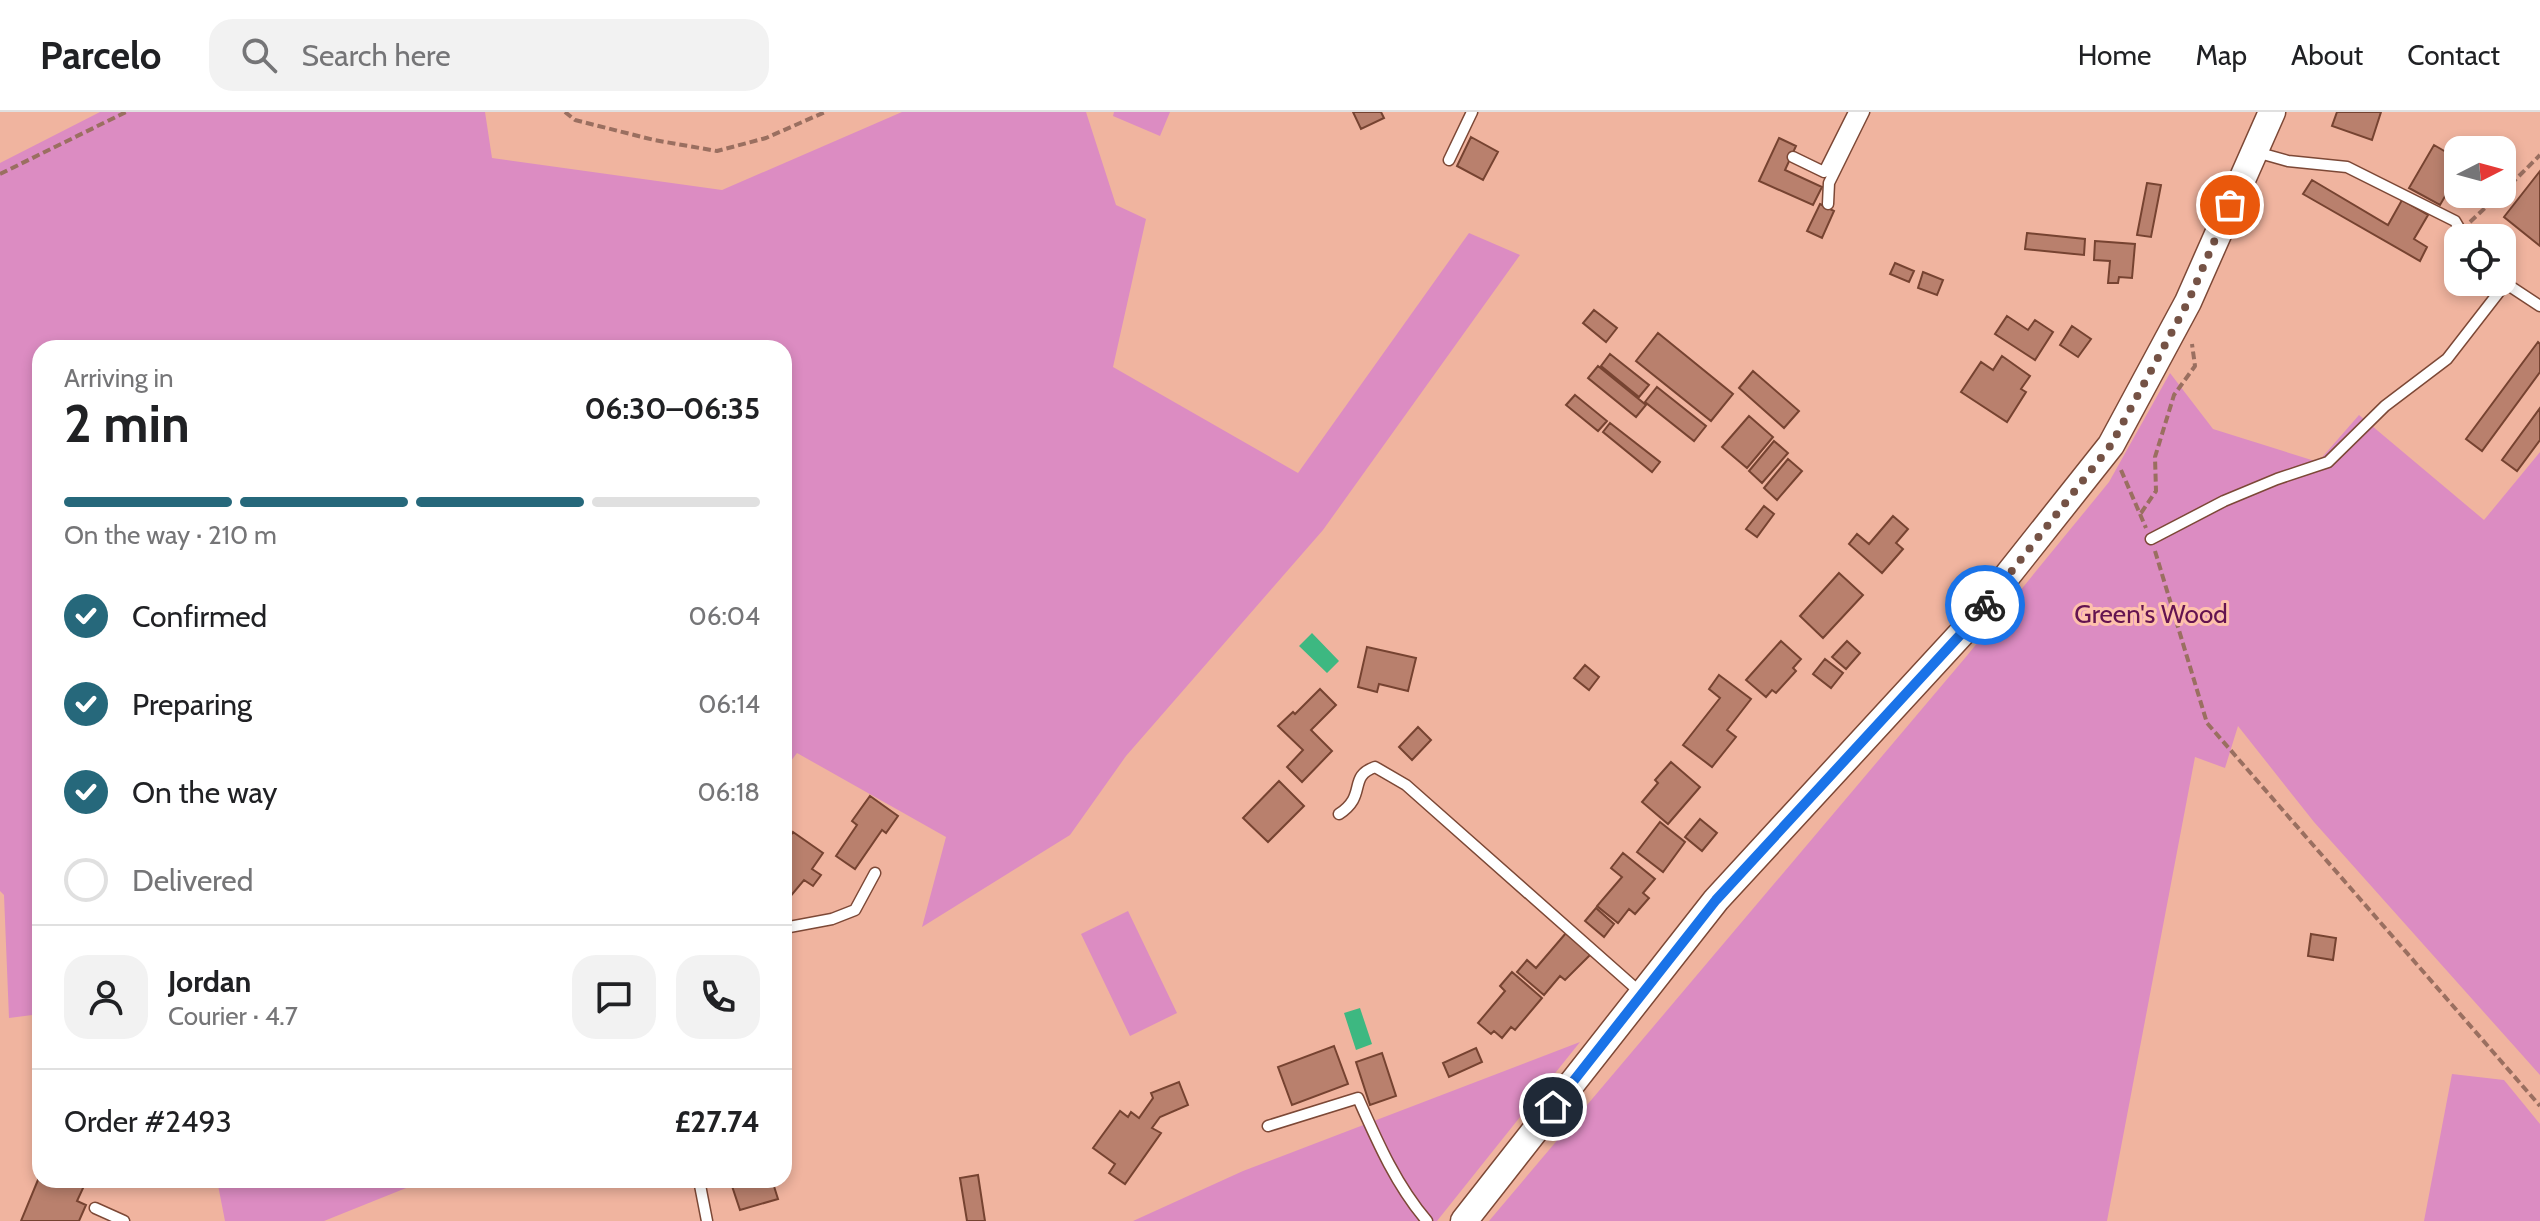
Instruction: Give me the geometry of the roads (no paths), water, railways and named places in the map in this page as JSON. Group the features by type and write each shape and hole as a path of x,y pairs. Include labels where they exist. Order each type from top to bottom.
{"street":[{"path":"1464,1221 1716,900 1961,634 2111,445 2188,302 2272,112"}],"lane":[{"path":"1449,160 1472,112"},
{"path":"1793,157 1824,172 1854,112"},
{"path":"1828,204 1829,183 1864,112"},
{"path":"2254,152 2288,161 2347,167 2457,224"},
{"path":"2516,290 2540,306"},
{"path":"2151,539 2224,501 2328,462 2385,406 2447,359 2494,296"},
{"path":"1339,814 1350,807 1357,797 1359,777 1364,771 1375,767 1406,785 1642,994"},
{"path":"792,926 832,919 855,910 875,873"},
{"path":"1268,1126 1358,1098 1384,1155 1414,1206 1427,1221"},
{"path":"701,1188 707,1221"},
{"path":"95,1208 124,1221"}],"park label":[{"name":"Green's Wood","path":"2151,614"}]}
